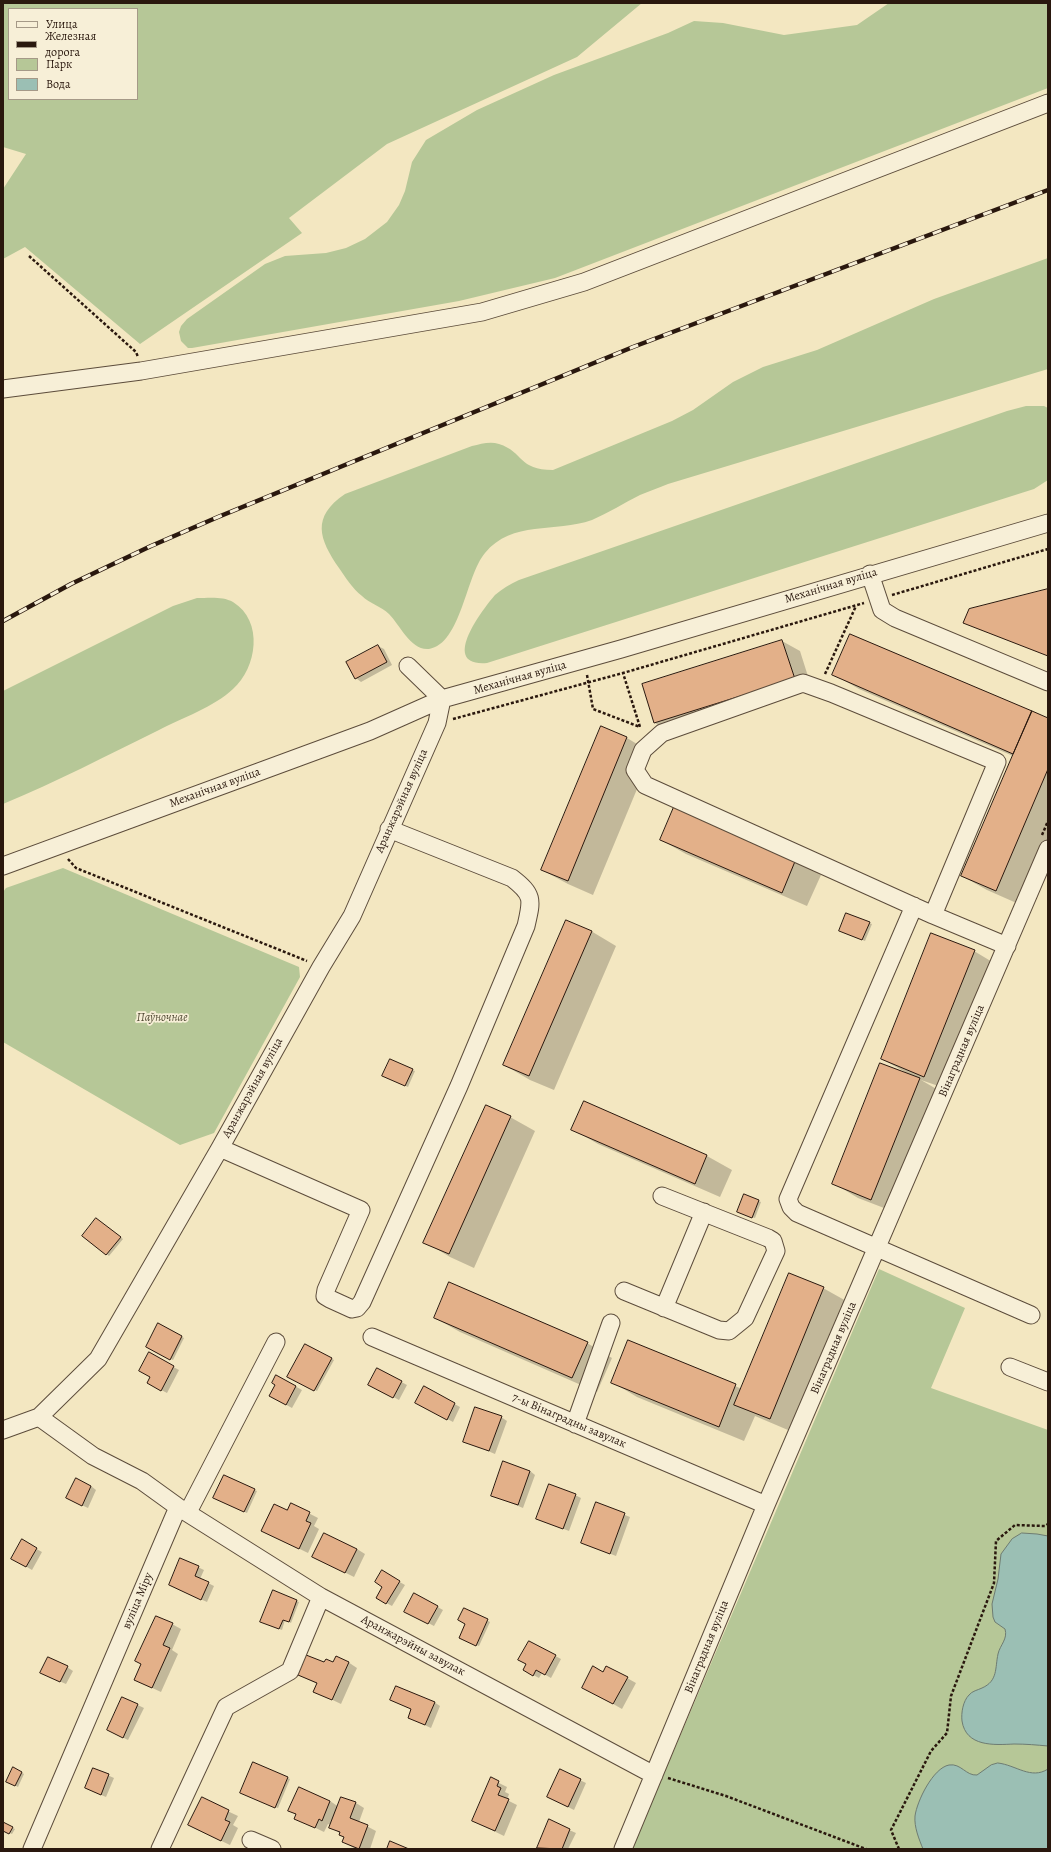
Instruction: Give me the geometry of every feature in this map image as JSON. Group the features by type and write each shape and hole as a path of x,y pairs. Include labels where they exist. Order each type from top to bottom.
{"street":[{"path":"3,388 141,371 482,312 591,280 1048,102"},
{"name":"Механічная вуліца","path":"3,866 370,731 442,699 621,649 870,574 1048,523"},
{"path":"870,574 882,610 895,618 1048,682"},
{"path":"408,666 442,699"},
{"path":"933,915 997,762 803,683 662,733 643,750 635,770 645,785 933,915 1007,946"},
{"name":"Аранжарэйная вуліца","path":"3,1430 39,1417 98,1359 220,1148 321,967 352,916 389,829 437,723 442,699"},
{"path":"220,1148 361,1210 326,1290 325,1296 352,1309 357,1308 366,1295 459,1086 526,926 531,904 525,888 512,878 389,829"},
{"name":"Вінаградная вуліца","path":"623,1849 766,1505 1048,849"},
{"path":"914,906 788,1199 791,1207 797,1213 1031,1315"},
{"path":"624,1291 720,1330 729,1331 745,1318 776,1251 773,1241 768,1238 662,1196"},
{"path":"664,1308 704,1212"},
{"path":"575,1424 612,1323"},
{"name":"7-ы Вінаградны завулак","path":"372,1337 766,1505"},
{"name":"вуліца Міру","path":"32,1849 183,1509 276,1342"},
{"path":"1010,1367 1048,1382"},
{"path":"39,1417 92,1456 142,1481 183,1509"},
{"name":"Аранжарэйны завулак","path":"183,1509 321,1597 654,1775"},
{"path":"160,1849 226,1707 290,1671 321,1597"},
{"path":"251,1840 272,1849"}],"path":[{"path":"29,256 136,352 141,371"},
{"path":"437,723 623,673 1048,549"},
{"path":"819,689 856,606"},
{"path":"587,675 593,709 640,727 623,673"},
{"path":"551,684 553,692"},
{"path":"58,846 76,868 321,967"},
{"path":"900,1849 891,1830 931,1751 947,1733 951,1696 994,1583 996,1541 1015,1526 1045,1526 1048,1524"},
{"path":"654,1775 678,1780 726,1796 866,1849"}],"green space":[{"path":"3,3 642,3 577,57 387,144 289,218 302,233 140,344 25,247 3,259 3,189 26,154 3,147"},
{"path":"889,3 1048,3 1048,88 555,278 459,301 192,348 188,348 181,341 179,332 181,326 187,319 265,264 285,256 326,253 346,248 365,239 387,222 399,205 405,191 412,162 426,140 477,110 554,75 668,33 694,21 723,23 784,35 857,25"},
{"path":"1048,258 1048,369 668,484 640,495 592,520 578,524 521,531 508,536 496,543 485,553 478,563 456,622 449,635 440,644 429,649 423,649 411,642 389,614 358,593 332,557 323,538 323,520 327,511 345,494 472,446 486,443 496,443 507,447 527,464 533,467 553,470 672,421 693,410 733,382 763,367 817,350 934,299"},
{"path":"1026,406 1044,406 1048,408 1048,480 1034,489 487,663 473,662 466,656 465,647 468,636 474,624 495,595 519,580 1007,411"},
{"path":"197,598 229,600 243,610 249,621 253,632 254,645 252,657 241,680 233,689 217,701 198,712 62,778 3,804 3,691 173,606"},
{"name":"Паўночнае","path":"63,868 299,967 300,977 214,1133 180,1145 3,1042 3,892 6,888"},
{"path":"879,1269 965,1308 931,1388 1048,1430 1048,1849 632,1849"}],"water":[{"path":"1022,1533 1048,1536 1048,1746 982,1743 969,1736 962,1721 965,1700 972,1692 991,1682 995,1674 998,1654 1005,1639 1006,1633 1005,1629 995,1622 992,1604 998,1579 1001,1554 1012,1539"},
{"path":"998,1763 1023,1771 1036,1773 1048,1769 1048,1849 923,1849 916,1829 916,1810 922,1794 937,1772 943,1767 953,1765 970,1774 977,1775 991,1765"}],"building":[{"path":"1048,589 1048,656 963,623 969,609"},
{"path":"850,634 1032,711 1013,754 832,675"},
{"path":"782,640 795,679 654,723 642,684"},
{"path":"378,645 387,662 355,679 346,662"},
{"path":"1032,711 1048,718 1048,769 996,891 961,876"},
{"path":"601,726 627,737 568,881 541,870"},
{"path":"674,807 796,859 782,893 660,840"},
{"path":"846,913 870,922 862,940 839,931"},
{"path":"566,920 592,931 529,1076 503,1065"},
{"path":"931,933 975,950 924,1077 881,1059"},
{"path":"390,1059 413,1069 405,1086 382,1076"},
{"path":"880,1063 920,1078 871,1200 832,1184"},
{"path":"584,1101 707,1155 695,1184 571,1130"},
{"path":"486,1105 511,1116 449,1254 423,1243"},
{"path":"744,1194 759,1200 752,1218 737,1212"},
{"path":"96,1218 121,1237 106,1255 82,1236"},
{"path":"789,1273 824,1287 770,1419 734,1405"},
{"path":"449,1282 588,1342 572,1378 434,1318"},
{"path":"158,1323 182,1336 170,1360 146,1347"},
{"path":"628,1340 736,1384 719,1427 611,1383"},
{"path":"305,1344 332,1358 314,1391 287,1377"},
{"path":"149,1352 174,1366 161,1391 147,1383 150,1377 139,1371"},
{"path":"377,1368 402,1381 393,1398 368,1385"},
{"path":"276,1375 296,1386 286,1405 269,1396 275,1385 272,1383"},
{"path":"424,1386 455,1403 447,1420 415,1403"},
{"path":"475,1407 502,1416 489,1451 463,1442"},
{"path":"503,1461 530,1471 518,1505 491,1496"},
{"path":"224,1475 255,1489 244,1512 213,1498"},
{"path":"76,1478 91,1486 82,1506 66,1498"},
{"path":"549,1484 576,1494 563,1529 536,1519"},
{"path":"596,1502 625,1513 610,1554 581,1543"},
{"path":"291,1503 310,1512 306,1521 311,1523 299,1549 261,1531 274,1504 287,1510"},
{"path":"324,1533 357,1549 345,1573 312,1557"},
{"path":"22,1539 37,1548 26,1567 11,1559"},
{"path":"180,1558 199,1566 195,1576 209,1582 201,1600 169,1585"},
{"path":"382,1570 400,1581 386,1604 376,1598 382,1587 375,1582"},
{"path":"273,1590 297,1600 289,1622 283,1620 279,1629 260,1622"},
{"path":"414,1593 438,1606 428,1624 404,1612"},
{"path":"464,1608 488,1619 476,1646 459,1638 465,1624 458,1620"},
{"path":"156,1616 173,1623 163,1645 170,1648 152,1688 134,1680 141,1664 135,1661"},
{"path":"529,1641 556,1655 545,1675 536,1670 533,1676 523,1670 526,1664 518,1660"},
{"path":"306,1655 324,1662 326,1659 333,1662 336,1656 349,1662 332,1700 313,1692 317,1683 298,1675"},
{"path":"48,1657 68,1666 60,1682 40,1673"},
{"path":"593,1666 603,1672 606,1666 628,1677 613,1704 582,1688"},
{"path":"396,1686 435,1702 425,1725 408,1718 411,1709 390,1700"},
{"path":"122,1697 138,1704 123,1738 107,1730"},
{"path":"253,1762 288,1777 275,1808 240,1793"},
{"path":"13,1767 22,1772 15,1786 6,1782"},
{"path":"93,1768 109,1774 101,1795 85,1788"},
{"path":"560,1769 581,1779 568,1807 547,1797"},
{"path":"491,1777 499,1781 497,1786 501,1788 498,1795 509,1799 495,1831 472,1821"},
{"path":"299,1787 330,1801 322,1821 319,1819 315,1828 294,1819 296,1814 288,1811"},
{"path":"202,1797 229,1810 225,1820 230,1822 221,1841 188,1825"},
{"path":"341,1797 356,1802 350,1818 368,1825 359,1849 342,1842 344,1837 339,1835 340,1832 329,1828"},
{"path":"549,1819 570,1829 562,1849 537,1848"},
{"path":"3,1822 13,1827 9,1834 3,1831"},
{"path":"390,1841 409,1849 387,1849"}],"railway":[{"path":"3,621 71,584 151,546 218,517 633,347 1048,190"}]}
